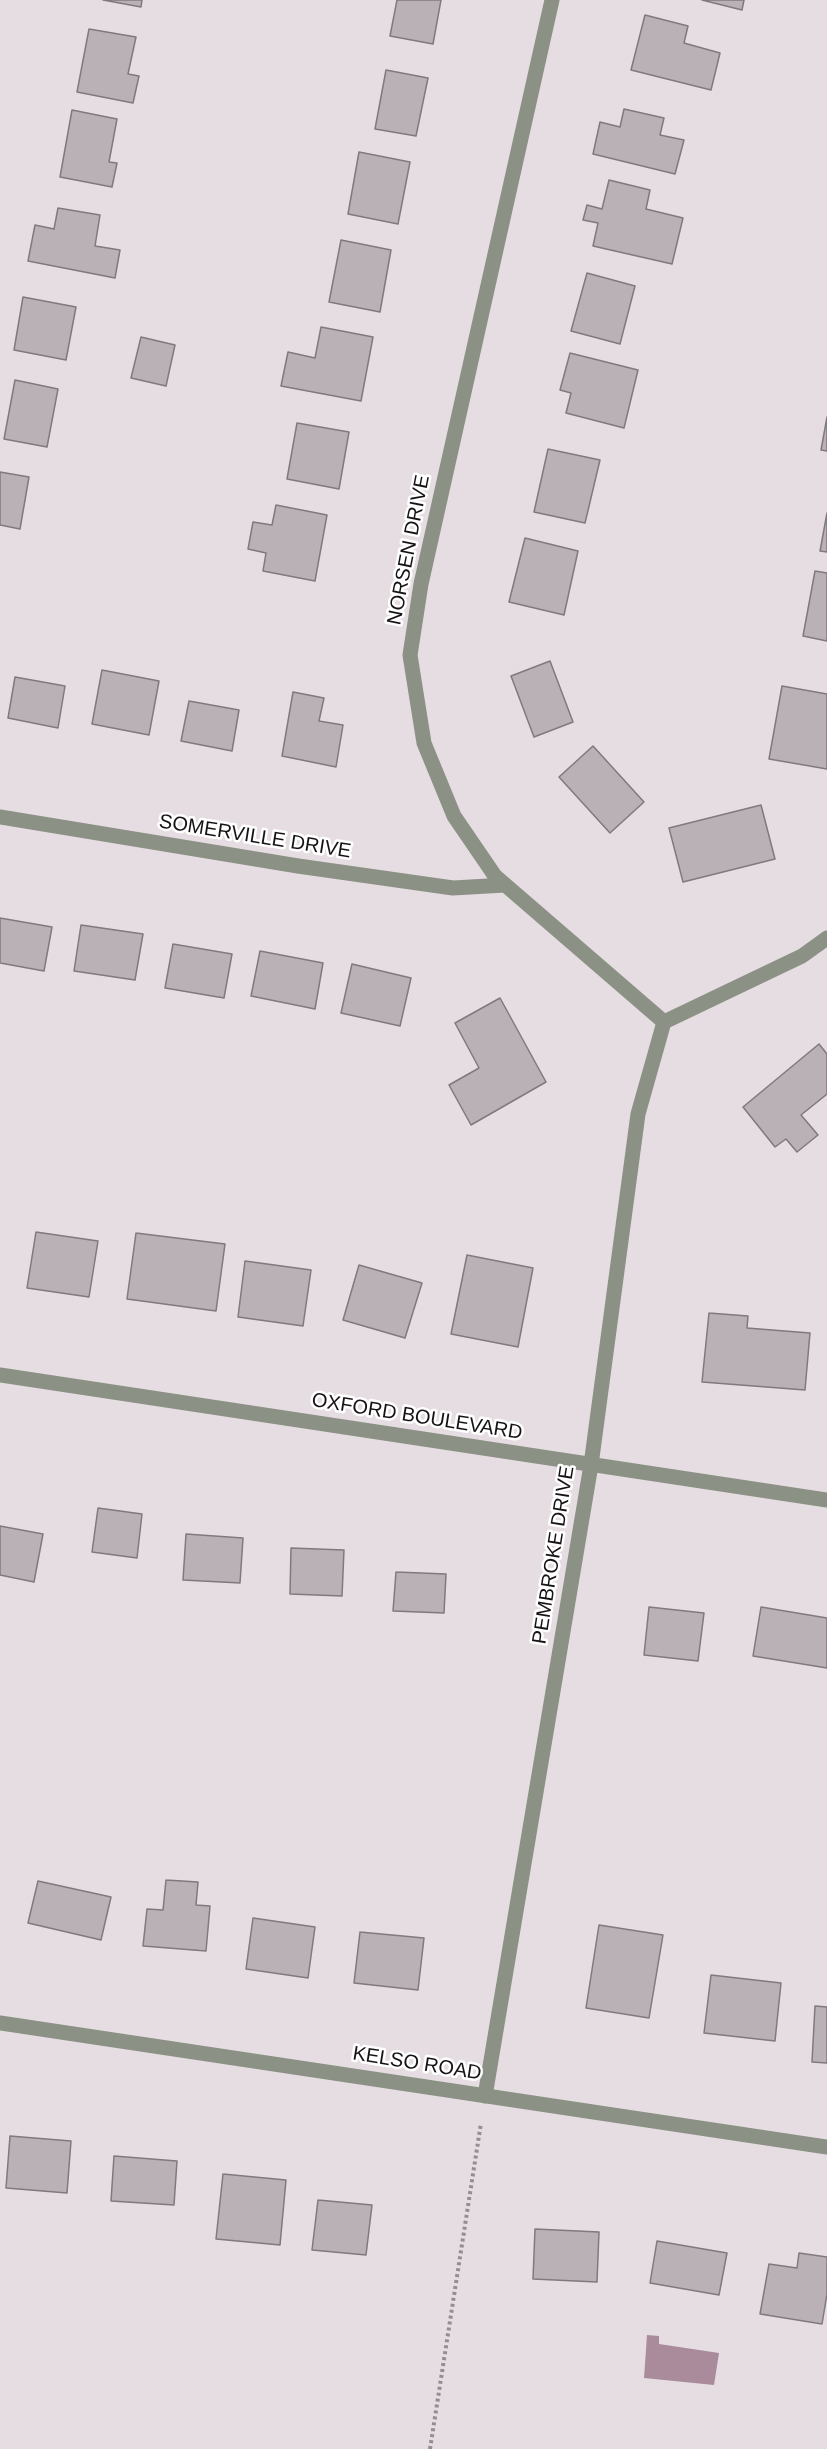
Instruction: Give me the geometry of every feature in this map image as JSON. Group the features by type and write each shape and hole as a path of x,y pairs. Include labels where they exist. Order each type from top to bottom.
{"street":[{"name":"NORSEN DRIVE","path":"552,0 421,584 410,655 424,743 454,816 495,876 664,1022"},
{"name":"SOMERVILLE DRIVE","path":"0,817 287,864 453,888 505,885"},
{"path":"664,1022 802,956 827,938"},
{"name":"PEMBROKE DRIVE","path":"485,2096 591,1465 638,1114 664,1022"},
{"name":"OXFORD BOULEVARD","path":"0,1375 827,1500"},
{"name":"KELSO ROAD","path":"0,2023 827,2147"}],"path":[{"path":"430,2449 485,2096"}],"shaded area":[{"path":"647,2335 659,2336 659,2344 719,2353 714,2385 644,2378"}],"building":[{"path":"103,0 142,0 141,7"},
{"path":"397,0 441,0 433,44 390,36"},
{"path":"702,0 744,0 742,10"},
{"path":"645,15 688,26 684,43 720,53 711,90 631,70"},
{"path":"89,29 136,37 128,74 139,76 133,103 77,92"},
{"path":"386,70 428,78 416,136 375,129"},
{"path":"624,109 664,118 660,135 684,140 675,174 593,154 600,122 620,127"},
{"path":"72,110 117,119 109,162 117,163 112,187 60,177"},
{"path":"359,152 410,162 398,224 348,214"},
{"path":"609,180 650,190 646,209 683,218 672,264 593,246 598,223 583,220 587,205 602,209"},
{"path":"58,208 100,215 95,246 120,250 115,278 28,261 35,225 54,229"},
{"path":"341,240 391,250 380,312 329,302"},
{"path":"587,273 635,286 620,344 571,331"},
{"path":"23,297 76,307 66,360 14,350"},
{"path":"321,327 373,337 361,401 281,386 288,352 315,358"},
{"path":"141,337 175,345 166,386 131,378"},
{"path":"570,353 638,370 624,428 566,413 571,393 560,390"},
{"path":"15,380 58,389 47,447 4,439"},
{"path":"827,417 827,451 821,450"},
{"path":"297,423 349,432 339,489 287,479"},
{"path":"548,449 600,460 585,523 534,512"},
{"path":"0,472 29,477 20,529 0,525"},
{"path":"276,505 327,515 315,581 263,571 266,553 248,549 253,522 272,525"},
{"path":"827,513 827,552 820,551"},
{"path":"525,538 578,551 564,615 509,602"},
{"path":"815,571 827,573 827,641 803,636"},
{"path":"550,661 573,722 534,737 511,676"},
{"path":"102,670 159,681 149,735 92,724"},
{"path":"15,677 65,686 58,728 8,718"},
{"path":"782,686 827,694 827,769 769,759"},
{"path":"293,692 324,698 319,721 343,725 336,767 282,756"},
{"path":"189,701 239,710 232,751 181,741"},
{"path":"593,746 644,802 610,833 559,777"},
{"path":"761,805 775,859 683,882 669,828"},
{"path":"0,918 52,927 44,971 0,963"},
{"path":"81,925 143,934 135,980 74,971"},
{"path":"173,944 232,954 224,998 165,988"},
{"path":"260,951 323,963 315,1009 251,996"},
{"path":"352,964 411,978 400,1026 341,1013"},
{"path":"500,998 546,1082 471,1125 449,1085 479,1068 455,1023"},
{"path":"819,1044 827,1054 827,1094 801,1115 818,1135 797,1152 786,1139 775,1147 743,1107"},
{"path":"36,1232 98,1241 89,1297 27,1288"},
{"path":"136,1233 225,1244 216,1311 127,1299"},
{"path":"467,1255 533,1268 518,1347 451,1334"},
{"path":"245,1261 311,1270 303,1326 238,1317"},
{"path":"359,1265 422,1283 405,1338 343,1320"},
{"path":"709,1313 748,1316 747,1328 810,1333 805,1390 702,1382"},
{"path":"98,1508 142,1514 137,1558 92,1552"},
{"path":"0,1526 43,1534 34,1582 0,1575"},
{"path":"186,1534 243,1538 240,1583 183,1580"},
{"path":"291,1548 344,1550 342,1596 290,1594"},
{"path":"396,1572 446,1574 444,1613 393,1611"},
{"path":"649,1607 704,1613 698,1661 644,1655"},
{"path":"761,1607 827,1618 827,1668 753,1656"},
{"path":"166,1880 198,1882 196,1905 210,1906 206,1951 143,1946 147,1909 163,1910"},
{"path":"38,1881 111,1897 101,1940 28,1923"},
{"path":"253,1918 315,1927 308,1978 246,1969"},
{"path":"599,1925 663,1935 649,2018 586,2008"},
{"path":"360,1932 424,1938 418,1990 354,1983"},
{"path":"711,1975 781,1983 775,2041 704,2033"},
{"path":"815,2006 827,2007 827,2063 812,2062"},
{"path":"10,2136 71,2141 67,2193 6,2188"},
{"path":"114,2156 177,2161 174,2205 111,2201"},
{"path":"223,2174 286,2180 280,2245 216,2239"},
{"path":"318,2200 372,2205 366,2255 312,2250"},
{"path":"535,2229 599,2232 597,2282 533,2279"},
{"path":"657,2241 727,2253 719,2295 650,2283"},
{"path":"799,2253 827,2257 827,2294 822,2324 760,2314 769,2264 797,2268"}]}
